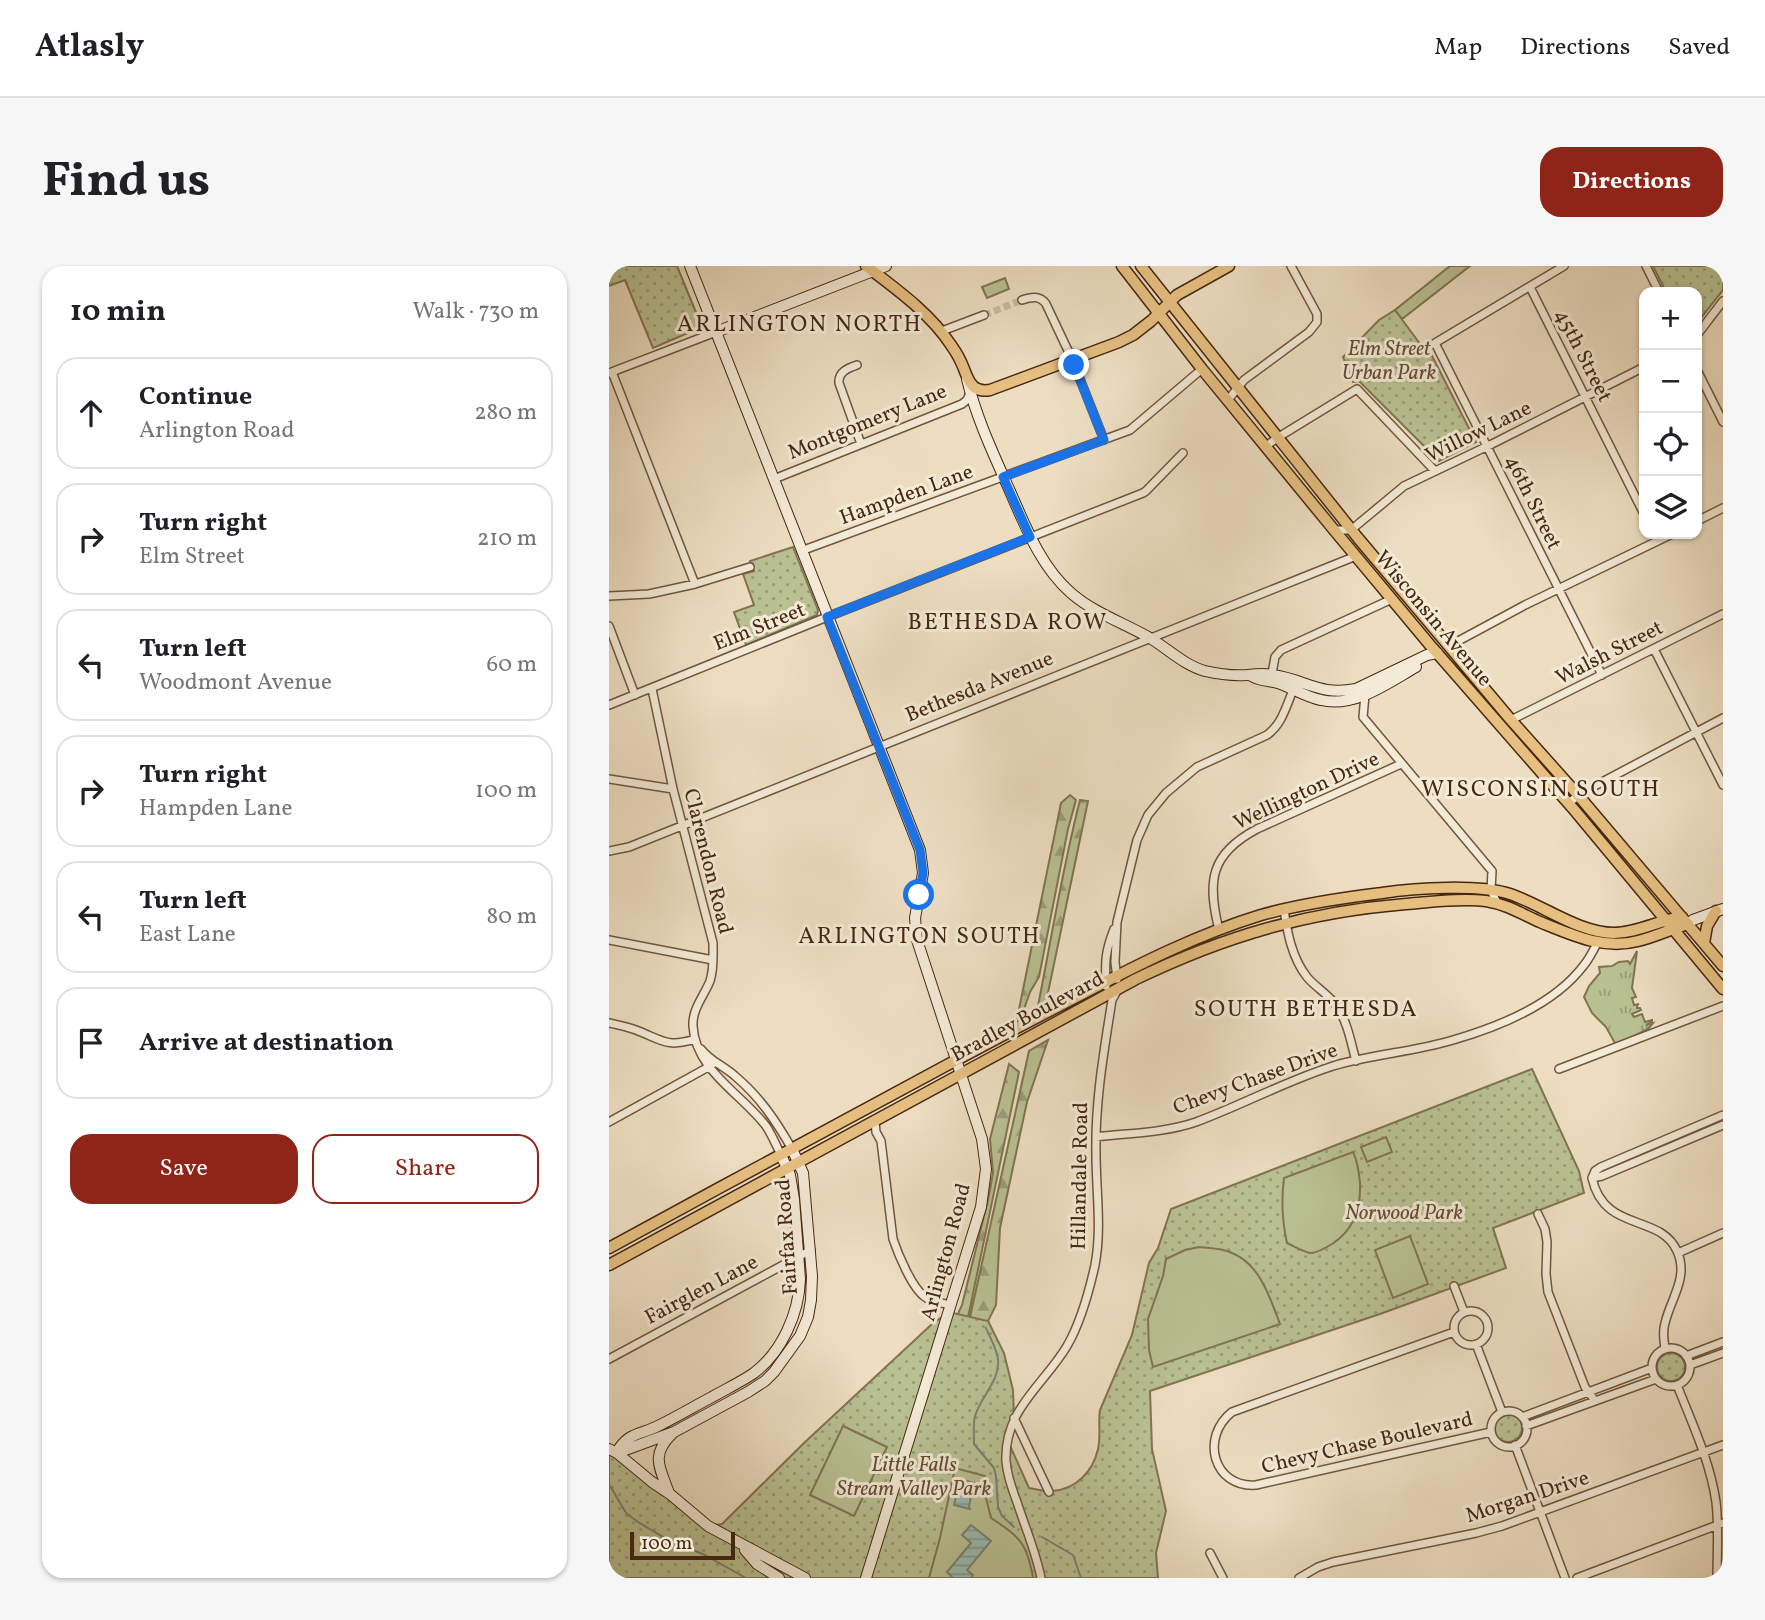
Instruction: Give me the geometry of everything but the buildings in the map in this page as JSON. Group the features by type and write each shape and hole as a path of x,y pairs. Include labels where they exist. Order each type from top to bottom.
{"main road":[{"name":"Wisconsin Avenue","path":"1122,266 1265,447 1723,989"},
{"name":"Wisconsin Avenue","path":"1140,266 1367,549 1723,965"},
{"name":"Montgomery Lane","path":"967,379 976,389 984,391 1119,342 1159,314 1177,295 1229,266"},
{"path":"869,268 929,317 942,331 957,354 967,379"},
{"path":"1469,900 1491,890"},
{"name":"Bradley Boulevard","path":"609,1248 1111,979 1219,930 1285,909 1390,892 1491,890 1509,894 1600,932 1629,932 1687,920"},
{"name":"Bradley Boulevard","path":"609,1265 787,1168 876,1127 960,1073 1109,997 1118,989 1180,958 1246,933 1342,911 1469,900 1497,903 1572,936 1611,944 1641,941 1670,924"},
{"path":"1705,943 1707,926 1720,910"}],"street":[{"name":"Arlington Road","path":"690,266 920,850 923,873 915,918 917,940 982,1139 986,1169 981,1206 866,1578"},
{"path":"695,584 610,373 869,268 886,266"},
{"path":"1228,400 1238,386 1309,332 1317,322 1317,314 1291,266"},
{"path":"1530,286 1564,266"},
{"path":"1646,266 1656,287"},
{"name":"46th Street","path":"1530,286 1435,343 1602,675"},
{"name":"45th Street","path":"1530,286 1639,504"},
{"path":"1022,300 1034,297 1046,304 1072,359 1104,440"},
{"path":"1702,328 1723,301"},
{"path":"942,331 984,315"},
{"path":"857,365 842,373 838,379 861,444"},
{"name":"Hampden Lane","path":"801,551 1130,430 1202,369"},
{"name":"Willow Lane","path":"1352,530 1399,490 1639,370"},
{"path":"967,379 1003,477 1030,537 1049,568 1073,595 1196,668 1218,674 1250,675 1256,680 1271,678 1327,691 1358,694"},
{"path":"1702,380 1723,422"},
{"path":"1265,447 1357,389 1435,471"},
{"name":"Montgomery Lane","path":"774,479 965,402 970,393"},
{"name":"Elm Street","path":"609,705 1146,491 1183,453"},
{"path":"1702,518 1723,508"},
{"path":"1334,530 1352,530"},
{"path":"1271,678 1293,690 1325,701 1341,701 1652,539"},
{"name":"Bethesda Avenue","path":"609,851 629,846 878,747 1356,556 1367,549"},
{"path":"609,596 649,594 695,584 750,567"},
{"path":"1271,678 1275,657 1281,650 1392,599"},
{"name":"Walsh Street","path":"1511,720 1723,614"},
{"path":"609,626 635,695"},
{"path":"1654,649 1723,785"},
{"name":"Clarendon Road","path":"652,689 681,825 713,943 711,979 693,1017 695,1040"},
{"path":"1118,989 1111,979 1117,922 1137,840 1148,815 1166,793 1197,767 1273,730 1280,722 1293,690"},
{"path":"1358,694 1363,718 1492,870 1491,890 1497,903"},
{"path":"1568,803 1578,795 1723,718"},
{"name":"Wellington Drive","path":"1219,930 1212,887 1219,861 1229,847 1257,829 1402,764"},
{"path":"609,779 673,789"},
{"path":"1285,909 1290,943 1298,962 1306,976 1338,1008 1356,1060"},
{"path":"1687,920 1720,910"},
{"path":"609,940 713,960"},
{"name":"Chevy Chase Drive","path":"1096,1137 1156,1131 1194,1122 1306,1075 1356,1060 1452,1041 1483,1030 1547,999 1576,975 1598,942"},
{"name":"Hillandale Road","path":"1041,1578 1008,1474 1006,1452 1014,1418 1068,1344 1089,1287 1095,1262 1098,1234 1096,1137 1099,1082 1111,979"},
{"path":"1559,1069 1723,1006"},
{"path":"609,1023 674,1044 695,1040"},
{"name":"Fairfax Road","path":"613,1450 629,1437 658,1426 756,1371 778,1346 788,1329 799,1289 799,1256 790,1175 774,1139 765,1126 701,1055 695,1040"},
{"path":"609,1122 712,1065"},
{"name":"Fairfax Road","path":"613,1450 674,1432 765,1381 792,1350 808,1317 811,1300 811,1250 803,1173 799,1162 772,1116 755,1095 734,1075 712,1065"},
{"path":"1591,1178 1602,1176 1722,1125 1721,1116 1601,1167 1591,1178 1596,1194 1612,1212 1660,1232 1678,1252 1681,1275 1664,1324 1665,1349"},
{"path":"876,1127 881,1141 897,1253 918,1291 927,1299 951,1306"},
{"path":"1658,1143 1661,1151"},
{"path":"1538,1214 1545,1228 1547,1242 1548,1292 1585,1387 1595,1401"},
{"path":"1678,1252 1723,1233"},
{"name":"Fairglen Lane","path":"609,1359 811,1250"},
{"path":"1454,1286 1461,1303 1468,1311 1482,1314 1487,1323 1487,1334 1471,1345 1457,1339 1454,1332 1455,1321 1468,1311"},
{"name":"Chevy Chase Boulevard","path":"1454,1332 1232,1412 1217,1429 1213,1455 1226,1476 1241,1483 1256,1485 1491,1432"},
{"path":"1686,1356 1723,1342"},
{"path":"1476,1344 1502,1412"},
{"path":"1665,1349 1678,1350 1686,1356 1688,1375 1677,1385 1664,1385 1656,1378 1652,1368 1655,1356 1665,1349"},
{"path":"1689,1365 1723,1353"},
{"path":"1522,1417 1652,1368"},
{"path":"1526,1426 1656,1378"},
{"path":"1677,1385 1714,1489 1720,1524 1717,1578"},
{"path":"700,1404 706,1415"},
{"path":"1512,1411 1522,1417 1526,1426 1525,1437 1515,1446 1505,1446 1496,1441 1491,1432 1493,1419 1502,1412 1512,1411"},
{"path":"1014,1418 1049,1492"},
{"path":"670,1493 658,1454 662,1443 674,1432"},
{"name":"Morgan Drive","path":"1299,1578 1333,1562 1502,1526 1723,1445"},
{"path":"1515,1446 1565,1578"},
{"path":"613,1450 708,1526 805,1578"},
{"path":"1577,1578 1720,1524"},
{"path":"740,1544 757,1564 779,1578"},
{"path":"1210,1553 1223,1578"}],"green space":[{"path":"609,266 677,266 702,327 653,348 625,280 609,286"},
{"path":"1450,266 1470,266 1402,319 1395,310"},
{"path":"1653,266 1723,266 1723,290 1702,317 1702,287 1664,287"},
{"path":"1005,278 1009,289 987,298 982,287"},
{"name":"Elm Street Urban Park","path":"1395,310 1426,352 1429,350 1476,442 1439,461 1359,381 1353,382 1343,357 1379,320"},
{"path":"793,547 818,610 817,615 746,645 734,612 754,605 743,574 754,571 750,561"},
{"path":"1070,795 1076,800 1039,977 1022,1015 1017,1019 1061,803"},
{"path":"1080,800 1088,801 1045,1007 1037,1011 1062,879"},
{"path":"1637,951 1632,988 1636,997 1632,998 1634,1005 1639,1004 1637,1008 1641,1010 1632,1014 1634,1017 1642,1014 1645,1022 1652,1020 1646,1025 1653,1023 1648,1029 1616,1045 1606,1027 1592,1013 1584,997 1600,973 1599,967 1628,961 1630,964"},
{"path":"1048,1040 1027,1102 1000,1228 996,1305 988,1321 995,1336 919,1578 941,1448 1029,1051"},
{"name":"Little Falls Stream Valley Park","path":"1009,1064 1019,1072 938,1448 878,1578 952,1327 962,1305 988,1200 993,1173 990,1139"},
{"path":"1532,1069 1579,1171 1584,1193 1493,1228 1506,1268 1380,1314 1150,1391 1152,1449 1166,1511 1156,1553 1158,1578 609,1578 609,1449 708,1526 722,1524 804,1443 932,1324 949,1312 988,1321 1004,1353 1013,1390 1014,1417 1008,1441 1029,1488 1052,1491 1068,1487 1082,1478 1096,1457 1100,1410 1132,1335 1149,1263 1158,1248 1171,1209"},
{"path":"1386,1137 1392,1152 1367,1162 1361,1147"},
{"path":"1353,1152 1358,1167 1360,1192 1355,1218 1346,1232 1332,1244 1312,1253 1287,1243 1283,1211 1284,1178"},
{"path":"1410,1236 1428,1284 1393,1298 1375,1250"},
{"path":"1199,1247 1228,1251 1250,1265 1263,1283 1280,1324 1153,1367 1149,1350 1148,1319 1166,1259"},
{"path":"1671,1353 1681,1357 1685,1367 1681,1377 1671,1381 1661,1377 1657,1367 1661,1357"},
{"path":"1508,1414 1518,1418 1522,1428 1518,1438 1508,1442 1498,1438 1494,1428 1498,1418"},
{"path":"843,1426 887,1447 854,1516 810,1495"},
{"path":"955,1468 985,1476 986,1498 991,1518 1021,1542 1033,1578 929,1578"}],"water":[{"path":"960,1479 974,1483 970,1509 954,1505"},
{"path":"971,1525 991,1541 967,1570 973,1575 971,1578 953,1578 947,1572 971,1543 962,1535"}],"waterway":[{"path":"986,1328 996,1351 998,1368 975,1416 974,1444 994,1468 998,1507 1002,1516 1014,1527"},
{"path":"609,1484 626,1513 638,1522 668,1540 705,1555 746,1578"},
{"path":"1042,1537 1073,1555 1081,1578"}],"tunnel":[{"path":"984,315 1022,300"}],"district":[{"name":"ARLINGTON NORTH","path":"800,323"},
{"name":"BETHESDA ROW","path":"1008,621"},
{"name":"WISCONSIN SOUTH","path":"1541,788"},
{"name":"ARLINGTON SOUTH","path":"920,935"},
{"name":"SOUTH BETHESDA","path":"1306,1008"}],"route":[{"path":"919,895 923,873 920,850 827,617 1030,537 1003,477 1104,440 1074,365"}],"park label":[{"name":"Norwood Park","path":"1404,1212"}]}
